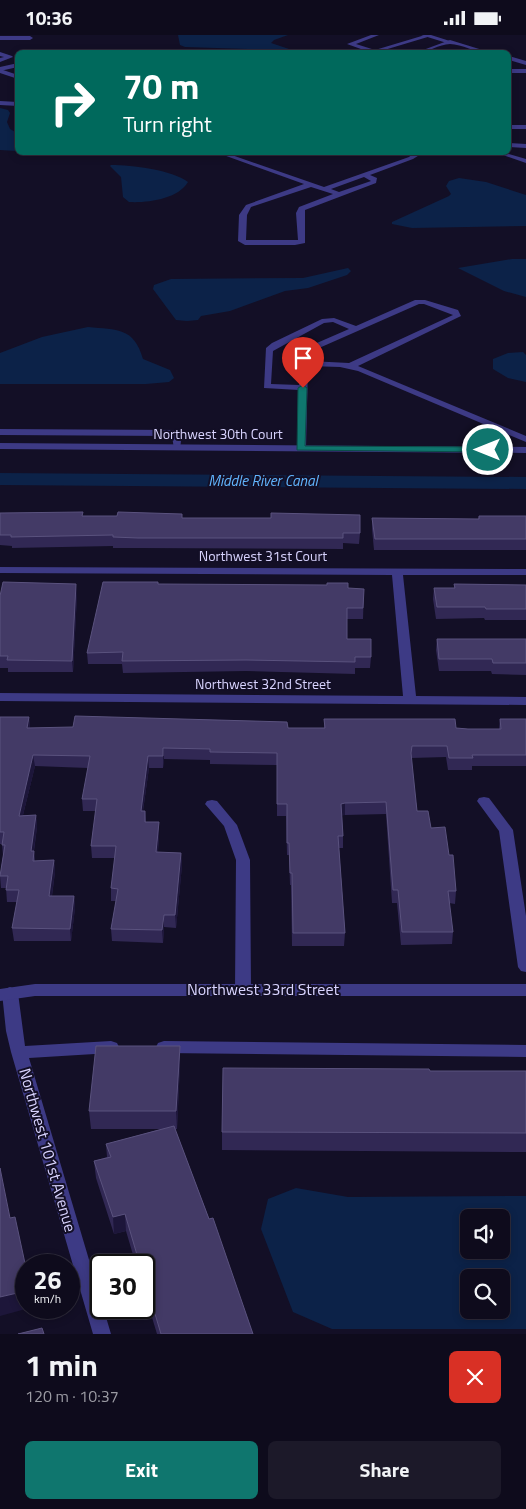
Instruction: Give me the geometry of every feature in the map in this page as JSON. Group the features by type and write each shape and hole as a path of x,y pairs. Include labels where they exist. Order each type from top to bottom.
{"street":[{"path":"426,36 450,42"},
{"path":"0,70 15,76"},
{"path":"0,97 15,98"},
{"path":"0,103 15,104"},
{"path":"511,139 526,139"},
{"path":"511,145 526,146"},
{"name":"Northwest 30th Court","path":"0,446 526,450"},
{"name":"Northwest 31st Court","path":"0,569 526,572"},
{"path":"397,571 410,700"},
{"name":"Northwest 32nd Street","path":"0,697 526,701"},
{"path":"484,801 506,831 526,967"},
{"path":"212,803 230,825 243,860 243,989"},
{"name":"Northwest 33rd Street","path":"5,994 35,990 526,990"},
{"name":"Northwest 101st Avenue","path":"5,994 19,1052 102,1334"},
{"path":"19,1052 125,1047"},
{"path":"153,1047 526,1051"}],"lane":[{"path":"371,50 350,44 376,35"},
{"path":"384,50 426,36"},
{"path":"0,37 30,38"},
{"path":"426,50 450,42 477,50"},
{"path":"0,54 10,57 0,60"},
{"path":"511,59 526,63"},
{"path":"0,70 15,66"},
{"path":"511,71 526,71"},
{"path":"511,127 526,127"},
{"path":"227,155 339,194"},
{"path":"324,189 416,155"},
{"path":"506,155 526,161"},
{"path":"312,184 248,206 242,215 242,241 246,243 295,243 302,241 300,213 302,209 374,182 375,179 364,175"},
{"path":"301,448 306,351 418,302 425,302 455,312 457,316 350,366"},
{"path":"303,388 267,386 269,349 322,321 334,321 356,329"},
{"path":"304,363 350,366 526,439"},
{"path":"0,432 177,433 177,447"}],"water":[{"path":"178,35 288,35 271,43 292,50 250,50 185,47 180,45"},
{"path":"0,108 8,110 10,113 7,122 10,129 15,132 15,151 0,150"},
{"path":"111,165 162,171 188,182 177,192 162,199 129,202 123,197 121,177"},
{"path":"459,178 486,182 526,195 526,226 412,228 392,224 392,222 449,196 451,194 446,186 449,181"},
{"path":"512,259 526,259 526,297 504,291 458,268"},
{"path":"348,268 351,271 347,275 308,288 285,291 230,311 201,316 198,320 176,320 153,289 154,285 171,279 303,278"},
{"path":"88,327 123,332 135,341 143,359 170,370 174,378 169,382 146,384 0,384 0,353 42,337"},
{"path":"523,352 526,355 526,382 508,378 493,369 493,359 508,353"},
{"path":"296,1188 348,1197 526,1196 526,1329 332,1329 293,1312 261,1229 268,1199"}],"building":[{"path":"83,512 82,516 117,516 118,512 182,514 182,518 271,518 271,513 360,515 360,533 343,533 343,538 138,538 113,537 113,535 11,537 11,535 0,535 0,513"},
{"path":"479,516 526,516 526,539 375,539 372,518 479,519"},
{"path":"3,582 76,584 72,661 7,660 8,656 0,656 0,596"},
{"path":"103,582 327,585 327,583 348,583 348,588 364,589 363,608 347,608 347,639 371,639 371,657 355,657 355,662 246,660 122,661 123,652 87,653"},
{"path":"454,584 526,585 526,609 437,607 434,588 455,588"},
{"path":"437,639 526,639 526,663 493,663 492,659 439,659"},
{"path":"75,716 287,722 288,728 325,728 324,719 455,719 456,728 501,729 500,719 526,719 526,755 472,755 473,758 449,758 447,746 412,746 411,753 417,811 428,811 431,828 445,827 449,855 453,855 456,891 448,891 453,932 402,932 398,890 393,890 386,802 341,804 343,836 338,836 345,933 293,933 292,873 290,873 289,843 287,843 287,804 277,804 277,753 210,752 210,749 163,748 163,756 148,756 141,811 145,811 145,822 159,822 156,852 181,853 175,915 164,915 162,930 111,929 118,889 111,888 116,846 91,846 97,799 82,799 90,756 33,755 19,816 36,815 31,851 34,851 33,861 54,860 49,896 74,896 70,929 12,928 19,890 6,890 8,876 0,876 5,845 2,845 4,832 0,832 0,717 29,717 27,728 73,727"},
{"path":"96,1046 180,1046 176,1111 89,1111"},
{"path":"223,1068 526,1071 526,1133 222,1132"},
{"path":"174,1126 209,1219 213,1218 253,1334 161,1334 155,1314 155,1254 137,1254 125,1214 113,1217 94,1161 111,1157 106,1144"},
{"path":"0,1168 10,1218 15,1217 23,1254 15,1254 15,1294 0,1297"},
{"path":"42,1328 44,1334 18,1334"}],"waterway":[{"name":"Middle River Canal","path":"0,479 526,483"}],"route":[{"path":"303,388 301,448 488,450"}]}
